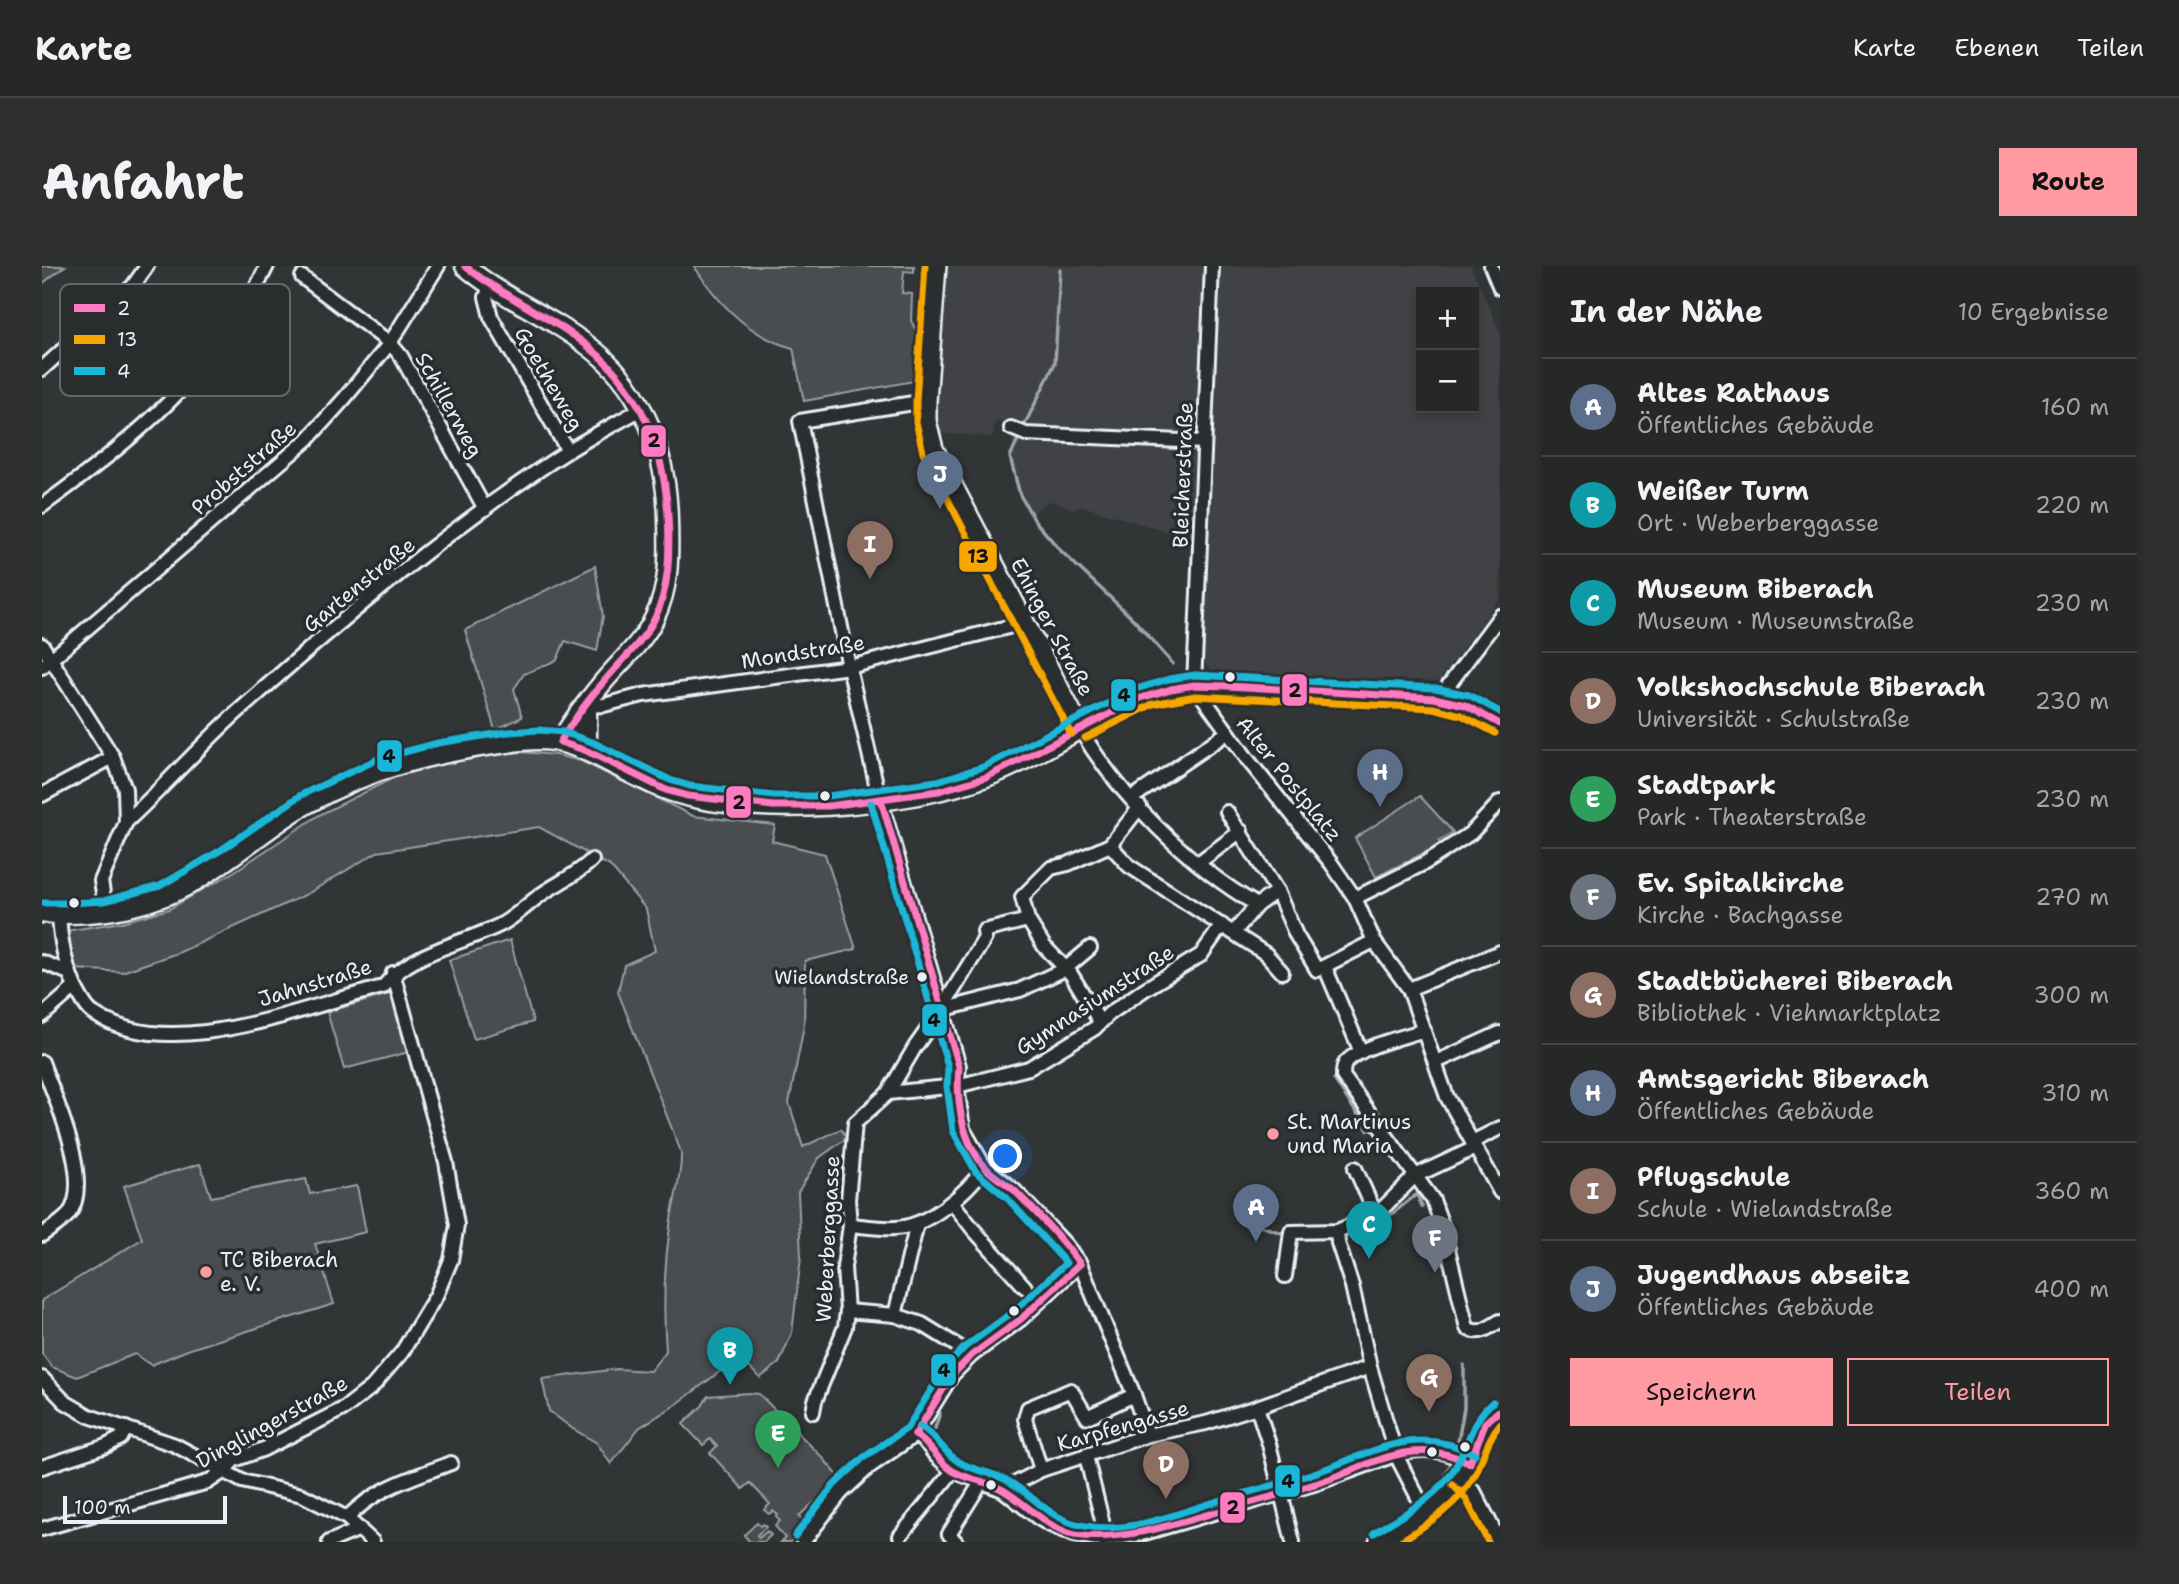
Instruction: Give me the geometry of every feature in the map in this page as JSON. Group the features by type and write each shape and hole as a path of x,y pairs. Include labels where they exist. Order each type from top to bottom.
{"main road":[{"path":"465,266 490,287 560,326 606,361 641,409 660,452 668,500 669,570 663,597 653,621 560,742"},
{"name":"Ehinger Straße","path":"936,266 926,401 926,421 935,454 1080,729"},
{"path":"50,914 106,911 164,896 227,859 306,804 382,769 440,753 520,741 560,742 587,751 666,790 688,796 807,807 939,791 987,777 1150,694 1194,685 1443,700 1465,705 1500,724"},
{"path":"587,706 587,751"},
{"path":"1379,1542 1426,1513 1463,1466 1485,1423 1500,1410"}],"street":[{"path":"134,284 147,266"},
{"path":"257,284 267,266"},
{"name":"Probststraße","path":"47,664 307,440 345,399 390,343 438,266"},
{"name":"Bleicherstraße","path":"1194,685 1212,266"},
{"path":"1491,266 1500,288"},
{"name":"Schillerweg","path":"302,277 390,343 401,356 485,509"},
{"name":"Goetheweg","path":"490,287 486,297 491,317 568,451"},
{"path":"42,369 60,353"},
{"path":"42,506 134,437 177,396"},
{"path":"926,401 800,421 849,667 881,800 959,1066 957,1086 963,1129 985,1167 1014,1190 1066,1245 1080,1264 1135,1395 1148,1435"},
{"name":"Gartenstraße","path":"126,822 241,708 393,579 485,509 568,451 641,409"},
{"path":"1011,428 1026,434 1203,442"},
{"path":"1443,700 1448,686 1500,616"},
{"name":"Mondstraße","path":"587,706 604,705 643,695 849,667 1024,622"},
{"path":"42,645 47,664 113,757 125,789 126,822 101,881 106,911"},
{"name":"Alter Postplatz","path":"1194,685 1227,733 1331,863 1354,898 1374,941 1409,989 1447,1097 1500,1192"},
{"path":"1080,729 1094,753 1136,803 1198,863 1257,905"},
{"path":"1100,1022 1071,974 1044,946 1028,919 1022,897 1051,868 1068,864 1110,845 1136,803 1227,733"},
{"path":"42,794 113,757"},
{"path":"1354,898 1425,863 1471,833 1500,802"},
{"path":"1227,812 1277,891 1296,934 1321,969 1361,1052"},
{"path":"1198,863 1241,831"},
{"path":"1110,845 1129,866 1266,954 1282,972"},
{"name":"Jahnstraße","path":"50,914 69,973 91,1012 117,1024 156,1035 215,1032 383,987 393,973 436,951 503,924 541,894 581,871 592,860"},
{"path":"1234,932 1257,905 1277,891"},
{"name":"Weberberggasse","path":"813,1412 814,1401 845,1327 847,1311 844,1267 850,1226 848,1187 855,1122 888,1093 985,938 984,930 1028,919"},
{"name":"Gymnasiumstraße","path":"888,1093 957,1086 1029,1068 1096,1028 1100,1022 1145,989 1201,956 1222,925"},
{"path":"1321,969 1374,941"},
{"path":"941,1010 1020,990 1065,969 1090,948"},
{"path":"1409,989 1500,952"},
{"path":"42,962 69,973"},
{"name":"Dinglingerstraße","path":"42,1529 208,1482 234,1460 264,1449 345,1408 372,1387 409,1341 436,1296 450,1261 457,1225 446,1162 393,973"},
{"path":"42,1016 75,987"},
{"path":"1424,1030 1361,1052 1347,1061 1343,1076 1433,1200 1443,1228 1464,1322 1469,1330 1480,1332 1500,1321"},
{"path":"1436,1062 1500,1033"},
{"path":"42,1062 78,1175 78,1194 68,1215 42,1236"},
{"path":"1285,1276 1291,1232 1337,1231 1376,1215 1415,1176 1500,1128"},
{"path":"850,1226 897,1229 916,1224 952,1202 985,1167"},
{"path":"1355,1168 1376,1215"},
{"path":"952,1202 1024,1287"},
{"path":"895,1315 916,1224"},
{"path":"1337,1231 1370,1367 1396,1455 1426,1513"},
{"path":"803,1542 858,1477 915,1435 952,1375 972,1355 1021,1319 1080,1264"},
{"path":"847,1311 895,1315 922,1324 972,1355"},
{"name":"Karpfengasse","path":"1003,1490 1041,1469 1148,1435 1206,1423 1370,1367"},
{"path":"42,1378 65,1402 89,1416 175,1445 242,1481 302,1495 347,1518 373,1542"},
{"path":"1041,1469 1025,1419 1028,1408 1071,1390 1087,1417 1135,1395"},
{"path":"1257,1407 1293,1542"},
{"path":"42,1467 106,1446 121,1438 126,1428"},
{"path":"915,1435 925,1440 935,1455 953,1471 1003,1490 1050,1525 1074,1535 1104,1540 1141,1534 1415,1450 1446,1452 1463,1466 1500,1542"},
{"path":"1086,1456 1102,1520 1104,1540"},
{"path":"347,1518 362,1503 383,1489 451,1463"},
{"path":"900,1536 953,1471"},
{"path":"956,1542 949,1534 982,1481"},
{"path":"329,1542 360,1529"}],"shaded area":[{"path":"42,266 65,266 42,284"},
{"path":"694,266 914,266 914,272 904,271 902,293 912,294 911,321 916,330 914,381 804,401 793,348 777,343 749,327 724,305"},
{"path":"945,266 1471,266 1500,332 1500,598 1439,681 1213,671 1204,659 1204,543 1082,506 1075,509 1050,501 1032,513 1020,495 1010,457 1015,423 995,421 993,437 935,433 935,386"},
{"path":"595,566 603,616 597,651 565,641 557,660 524,674 514,689 522,717 495,730 465,630"},
{"path":"521,752 556,755 581,761 693,816 775,825 772,841 825,854 856,949 805,961 804,1026 789,1103 803,1147 841,1129 847,1138 819,1158 798,1192 801,1257 792,1333 779,1363 760,1378 739,1357 677,1404 639,1428 611,1464 597,1443 549,1411 542,1379 617,1369 650,1371 666,1351 666,1257 681,1152 618,992 624,965 655,951 646,909 610,866 539,827 377,852 307,894 180,952 122,972 75,969 65,931 122,922 169,909 232,873 319,815 397,776 446,761"},
{"path":"1420,796 1453,832 1439,841 1440,845 1376,877 1355,838"},
{"path":"510,940 533,1022 474,1039 449,960"},
{"path":"393,993 409,1052 344,1069 327,1012"},
{"name":"TC Biberach e. V.","path":"200,1164 211,1197 306,1179 310,1194 357,1186 366,1232 315,1244 334,1304 190,1349 151,1365 135,1354 77,1377 52,1367 42,1354 42,1300 142,1239 124,1186"},
{"path":"759,1394 840,1478 799,1516 802,1519 790,1542 781,1542 785,1538 775,1526 780,1521 776,1517 778,1515 764,1510 770,1504 750,1483 743,1489 710,1453 717,1446 710,1439 703,1445 683,1424 702,1406 708,1396"},
{"path":"757,1523 766,1527 757,1535 759,1538 767,1531 771,1535 764,1542 750,1542 744,1535"}],"waterway":[{"path":"1023,428 1055,363 1060,270"},
{"path":"1020,435 1010,457 1020,495 1035,521 1061,551 1134,620 1173,664"},
{"path":"1334,1079 1368,1130"},
{"path":"1392,1214 1417,1194 1422,1207"},
{"path":"1242,1220 1285,1234"},
{"path":"1344,1237 1372,1226"},
{"path":"1456,1453 1464,1408 1464,1365"},
{"path":"940,1413 934,1431 949,1458"},
{"path":"1428,1495 1441,1482 1453,1460"}],"transit line":[{"name":"2","path":"465,266 588,346 609,365 626,386 651,432 665,486 668,515 669,555 663,595 654,620 644,636 594,693 560,742 587,751 666,790 688,796 773,806 829,806 939,791 987,777 1141,698 1194,685 1434,698 1465,705 1500,724"},
{"name":"13","path":"925,266 916,401 916,422 923,452 1071,734"},
{"name":"4","path":"42,903 104,901 160,886 221,850 301,795 378,759 438,743 508,732 563,732 592,742 670,780 690,786 774,796 828,796 937,781 983,767 1136,689 1169,679 1195,675 1435,688 1469,695 1500,712"},
{"name":"13","path":"1085,738 1153,704 1195,696 1433,708 1461,715 1495,733"},
{"name":"2","path":"881,800 959,1066 958,1092 962,1120 971,1145 986,1168 1024,1200 1080,1264"},
{"name":"4","path":"795,1536 834,1485 863,1458 907,1428 945,1368 965,1347 1014,1311 1066,1263 1007,1198 976,1172 953,1131 947,1086 948,1067 871,803"},
{"name":"2","path":"915,1435 952,1375 972,1355 1021,1319 1080,1264"},
{"name":"4","path":"1374,1533 1418,1505 1448,1479 1475,1424 1493,1402"},
{"name":"2","path":"1470,1463 1485,1423 1500,1410"},
{"name":"13","path":"1399,1542 1432,1520 1461,1494 1476,1473 1489,1441 1500,1424"},
{"name":"4","path":"920,1426 959,1462 1008,1481 1060,1518 1098,1528 1153,1521 1306,1476 1395,1444 1433,1441 1475,1454"},
{"name":"2","path":"915,1435 953,1471 1003,1490 1054,1527 1075,1535 1093,1537 1130,1534 1167,1526 1318,1483 1375,1461 1411,1452 1449,1455 1470,1463"},
{"name":"13","path":"1453,1485 1466,1499 1488,1542"}],"place":[{"name":"Jugendhaus abseitz","path":"940,509"},
{"name":"Pflugschule","path":"870,579"},
{"name":"Amtsgericht Biberach","path":"1380,807"},
{"name":"Wielandstraße","path":"922,977"},
{"name":"St. Martinus und Maria","path":"1273,1134"},
{"name":"Altes Rathaus","path":"1256,1242"},
{"name":"Museum Biberach","path":"1369,1259"},
{"name":"TC Biberach e. V.","path":"206,1272"},
{"name":"Ev. Spitalkirche","path":"1435,1273"},
{"name":"Weißer Turm","path":"730,1385"},
{"name":"Stadtbücherei Biberach","path":"1429,1412"},
{"name":"Stadtpark","path":"778,1468"},
{"name":"Volkshochschule Biberach","path":"1166,1499"}]}
